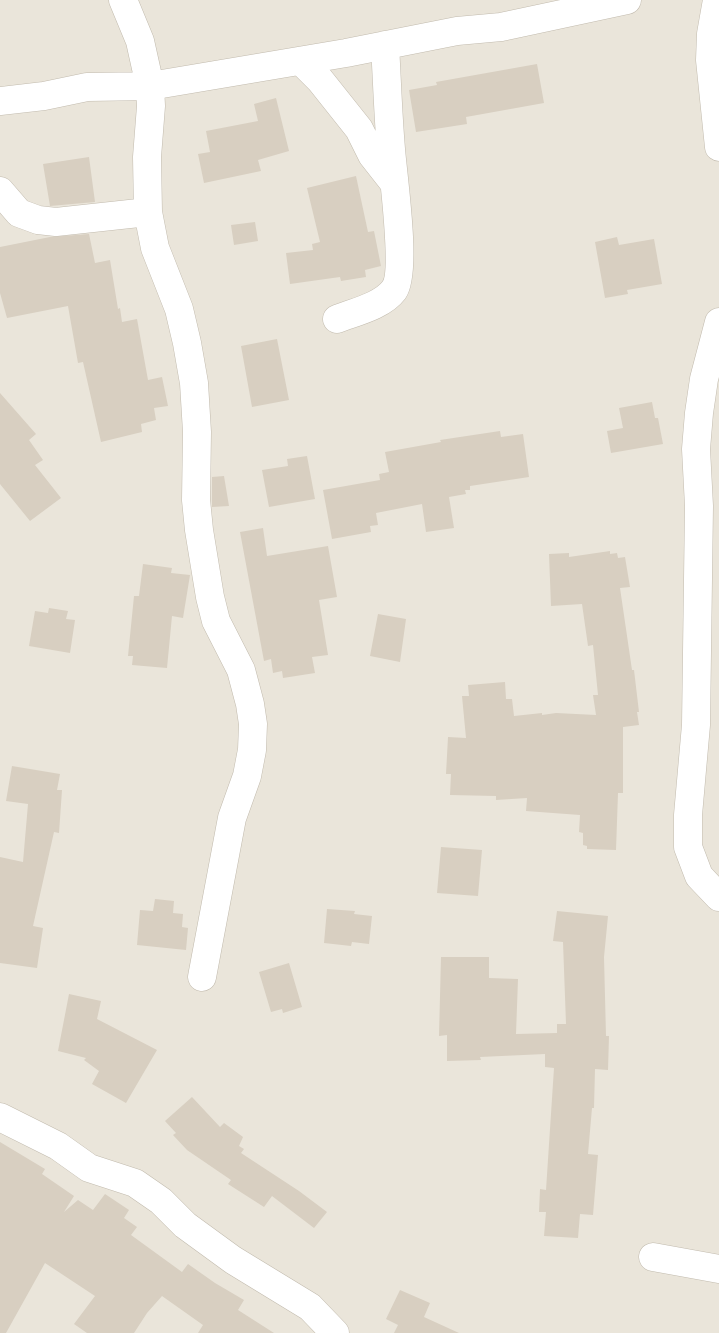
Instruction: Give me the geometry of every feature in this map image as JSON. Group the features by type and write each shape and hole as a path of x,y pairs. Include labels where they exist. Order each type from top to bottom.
{"street":[{"path":"123,0 140,41 150,86 151,106 147,157 148,212 155,248 179,309 194,383 198,432 196,500 210,597 216,621 241,670 253,724 252,750 247,776 232,818 202,977"},
{"path":"0,101 44,96 87,86 150,86 301,61 457,31 501,27 627,0"},
{"path":"717,0 711,34 710,60 719,147"},
{"path":"337,319 384,300 395,289 398,277 400,246 385,45"},
{"path":"301,61 320,80 359,129 372,155 394,183"},
{"path":"0,191 19,213 38,220 56,222 148,212"},
{"path":"719,322 704,379 709,419 696,448 709,500 696,725 688,815 688,847 699,876 719,897"},
{"path":"0,1117 58,1146 89,1168 135,1182 162,1201 185,1226 234,1260 310,1307 335,1333"},
{"path":"653,1257 719,1269"}],"shaded area":[{"path":"0,0 719,0 719,1333 0,1333"}],"building":[{"path":"537,64 544,103 466,117 467,124 416,132 409,90 437,85 436,82"},
{"path":"276,98 289,151 258,160 261,171 204,183 198,154 210,152 206,131 258,121 254,104"},
{"path":"89,157 95,202 50,206 43,164"},
{"path":"356,176 368,232 374,231 381,266 365,270 366,277 341,281 340,277 290,284 286,253 313,250 312,244 320,242 307,188"},
{"path":"255,222 258,241 234,245 231,225"},
{"path":"89,234 95,263 110,260 122,322 137,319 148,380 162,377 168,406 154,408 156,420 141,424 142,432 101,442 83,362 78,363 68,306 7,318 0,293 0,247 50,237"},
{"path":"617,237 619,245 654,239 662,284 627,290 628,294 605,298 595,242"},
{"path":"277,339 289,400 252,407 241,346"},
{"path":"0,393 36,434 29,440 43,460 35,465 61,498 30,521 0,484"},
{"path":"652,402 655,418 658,418 663,444 611,453 607,431 623,428 619,408"},
{"path":"500,431 501,437 523,434 529,477 470,486 470,490 465,490 466,494 449,497 454,528 426,532 422,504 376,513 378,525 370,526 371,532 332,539 323,490 380,480 379,474 389,472 385,452 441,442 440,440"},
{"path":"307,456 315,499 269,507 262,470 288,466 287,459"},
{"path":"224,476 229,506 212,507 212,477"},
{"path":"263,528 267,556 328,546 337,597 319,600 328,655 312,657 315,673 283,678 282,671 273,673 271,659 264,661 240,532"},
{"path":"610,551 610,554 617,553 618,558 625,557 630,587 620,588 639,712 637,712 639,725 623,727 623,793 618,793 616,850 587,849 587,846 583,845 583,833 579,832 580,815 526,811 527,798 496,800 496,796 450,795 451,774 446,774 448,737 466,738 462,696 469,696 468,685 505,682 506,699 512,699 514,716 542,713 542,715 556,713 596,715 593,695 598,695 593,645 588,646 582,604 551,606 549,554 569,553 569,557"},
{"path":"143,564 172,568 171,573 190,575 183,618 172,616 167,668 132,665 133,656 128,656 134,596 139,596"},
{"path":"49,608 68,611 66,619 75,620 70,653 29,646 35,611 48,613"},
{"path":"378,614 406,619 400,662 370,656"},
{"path":"12,766 60,774 57,790 62,790 59,833 54,832 33,926 43,928 37,968 0,963 0,857 23,862 28,804 6,801"},
{"path":"441,847 482,850 478,896 437,893"},
{"path":"155,899 174,901 173,913 183,914 182,927 188,928 186,950 137,945 140,910 153,911"},
{"path":"327,909 355,911 354,914 372,916 369,944 352,942 351,946 324,943"},
{"path":"557,911 608,916 604,957 606,1036 609,1036 608,1070 595,1069 594,1108 592,1108 588,1154 598,1155 593,1215 580,1214 578,1238 544,1236 546,1212 539,1212 540,1189 546,1190 554,1068 545,1067 545,1054 480,1057 481,1060 447,1061 447,1035 439,1036 441,957 489,957 489,978 518,979 516,1034 557,1033 557,1024 566,1024 563,942 553,941"},
{"path":"289,963 302,1007 283,1013 282,1009 271,1012 259,972"},
{"path":"69,994 101,1001 97,1019 157,1050 126,1103 92,1084 99,1071 84,1060 86,1058 58,1051"},
{"path":"192,1097 220,1127 224,1123 243,1137 239,1146 244,1149 241,1153 327,1212 314,1228 272,1196 264,1207 228,1184 231,1180 187,1150 173,1135 176,1133 165,1121"},
{"path":"0,1142 45,1169 42,1174 74,1196 64,1212 78,1200 93,1210 105,1194 129,1210 124,1218 137,1227 131,1235 182,1272 188,1264 244,1300 238,1310 274,1333 198,1333 203,1325 162,1296 147,1313 134,1333 87,1333 74,1324 95,1296 45,1263 6,1333 0,1333"},
{"path":"400,1290 430,1303 424,1317 459,1333 394,1333 398,1325 386,1319"}]}
